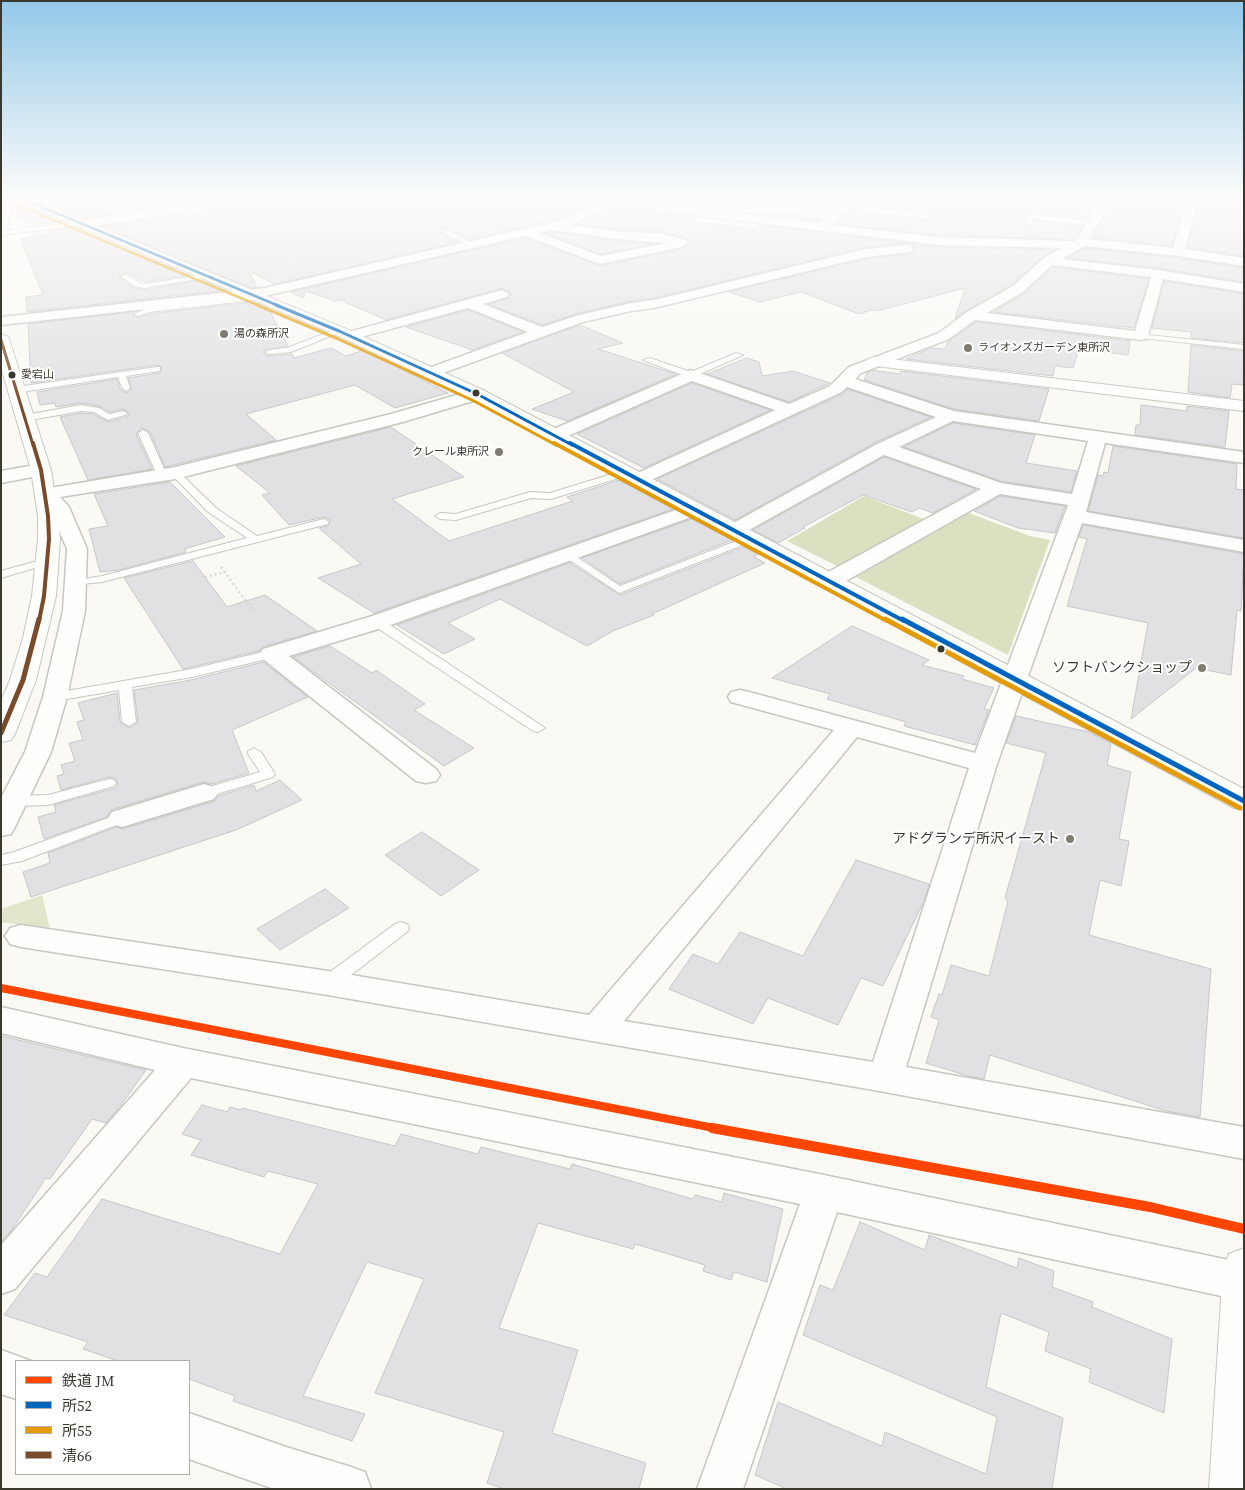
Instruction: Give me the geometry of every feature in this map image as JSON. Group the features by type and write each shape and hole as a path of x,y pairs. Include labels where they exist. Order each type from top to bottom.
{"main road":[{"path":"185,267 345,333 477,394 1244,800"},
{"path":"1,340 41,470 48,531 48,561 44,596 35,638 23,680 1,734"},
{"path":"874,362 1244,406"},
{"path":"1234,1489 1243,1275"}],"street":[{"path":"1,321 256,296 378,267"},
{"path":"432,372 579,319 631,306 654,304 810,267"},
{"path":"632,477 836,389 855,370 944,336 972,315 1018,289 1043,267"},
{"path":"1095,267 1158,274 1244,288"},
{"path":"972,315 1141,336 1158,274"},
{"path":"345,333 502,294"},
{"path":"469,303 541,332"},
{"path":"555,435 691,375 790,410"},
{"path":"845,381 952,416 1244,458"},
{"path":"45,494 168,474 378,423 477,394"},
{"path":"741,535 883,448 952,416"},
{"path":"885,1078 984,764 1076,509 1098,438"},
{"path":"883,448 997,488 1076,509 1244,546"},
{"path":"1,477 41,470"},
{"path":"829,581 997,488"},
{"path":"1,827 16,801 38,752 55,697 74,611 77,549 58,506 45,494"},
{"path":"271,654 377,622 694,510"},
{"path":"271,654 426,774"},
{"path":"740,696 984,764"},
{"path":"597,1030 851,727"},
{"path":"122,818 204,793"},
{"path":"21,936 328,983 885,1078 1244,1143"},
{"path":"1,1020 183,1062 1243,1275"},
{"path":"1,1275 183,1062"},
{"path":"720,1489 824,1192"},
{"path":"1,1372 15,1377"},
{"path":"190,1436 278,1479 348,1489"}],"lane":[{"path":"124,276 138,285 145,286 203,274"},
{"path":"138,314 148,310 256,296"},
{"path":"269,352 288,350 345,333"},
{"path":"1141,336 1244,347"},
{"path":"647,360 691,375 739,355"},
{"path":"16,390 157,369"},
{"path":"121,375 126,388"},
{"path":"25,418 80,408 96,410 108,417 124,414"},
{"path":"143,434 168,474 212,510 255,539"},
{"path":"440,516 456,517 530,495 552,496 632,477"},
{"path":"76,583 102,579 324,522"},
{"path":"566,555 619,590 741,535"},
{"path":"1,575 48,561"},
{"path":"377,622 538,728"},
{"path":"55,697 192,673 271,654"},
{"path":"124,686 129,722"},
{"path":"204,793 268,774 254,752"},
{"path":"16,801 48,800 109,783"},
{"path":"1,860 17,857 122,818"},
{"path":"328,983 401,928"}],"path":[{"path":"203,274 242,267"},
{"path":"209,551 254,612"},
{"path":"205,577 225,572"}],"shaded area":[{"path":"1110,267 1225,267 1221,270 1225,271 1217,281"}],"green space":[{"path":"864,496 929,521 841,568 787,541"},
{"path":"966,512 1030,536 1050,540 1008,655 852,575"},
{"path":"42,895 50,929 1,922 1,909"}],"building":[{"path":"31,267 169,267 189,275 145,282 127,273 119,275 134,288 145,290 202,280 226,290 27,312 26,297 43,295"},
{"path":"199,267 351,267 274,284 249,271 257,287 251,288"},
{"path":"401,267 785,267 654,298 631,301 579,313 542,325 489,304 509,298 511,294 503,288 386,320 340,300 335,301 306,291 303,298 291,292"},
{"path":"835,267 1032,267 1012,284 955,318 965,288 859,314 801,292 760,302 729,292"},
{"path":"1053,267 1149,279 1134,328 993,312 1024,294"},
{"path":"1145,267 1244,268 1244,282"},
{"path":"1164,281 1244,294 1244,343 1191,338 1191,332 1152,328"},
{"path":"253,302 268,308 288,346 264,350 263,353 268,356 292,354 294,358 331,348 346,356 364,350 448,393 395,408 355,385 246,414 276,440 165,467 150,432 142,428 136,434 152,469 88,480 60,417 81,413 93,414 109,422 129,416 130,414 124,409 109,412 99,406 81,403 56,407 55,403 40,405 37,392 117,379 120,389 126,393 132,389 128,378 160,373 162,367 157,365 31,383 28,324 133,312 133,316 139,318 149,314"},
{"path":"468,310 523,332 472,350 406,327"},
{"path":"976,322 1130,341 1128,355 1079,349 1073,368 1055,366 1053,376 906,359 932,348 945,349 948,342"},
{"path":"580,325 623,343 598,349 676,374 567,421 532,409 574,392 502,353"},
{"path":"1191,345 1244,351 1244,385 1232,384 1230,398 1188,392"},
{"path":"747,358 759,362 762,376 793,371 830,383 789,402 707,374"},
{"path":"873,370 899,374 901,371 1049,389 1039,421 954,409 864,380 868,372"},
{"path":"692,383 770,410 644,468 577,434"},
{"path":"847,389 931,417 876,442 735,520 657,479 843,394"},
{"path":"1141,405 1187,411 1187,406 1229,411 1225,447 1135,435 1136,425 1140,425"},
{"path":"953,423 1035,435 1026,463 1077,471 1071,492 1001,481 904,447"},
{"path":"391,427 464,477 392,499 449,541 573,501 567,497 619,480 673,509 374,613 318,578 361,564 319,528 328,526 330,520 324,517 289,525 262,495 270,493 236,466"},
{"path":"1113,446 1237,464 1236,489 1244,490 1244,538 1088,511 1098,475 1103,476 1104,472 1108,473"},
{"path":"884,457 976,489 933,513 919,508 912,512 863,495 803,527 805,528 778,543 753,530"},
{"path":"170,482 225,537 184,549 186,552 119,570 100,572 89,529 108,526 94,494"},
{"path":"1000,496 1065,506 1055,533 1018,528 974,511"},
{"path":"692,519 732,540 620,584 582,558"},
{"path":"1083,525 1244,554 1241,611 1237,610 1231,675 1196,668 1131,719 1148,623 1067,606 1087,539 1079,537"},
{"path":"744,547 758,554 754,557 765,563 652,614 654,615 613,631 587,646 500,599 448,623 475,639 444,654 397,625 570,563 620,595"},
{"path":"193,561 227,607 265,595 317,631 262,647 259,651 183,669 124,578"},
{"path":"852,626 929,660 922,665 964,676 962,679 994,688 984,709 989,710 975,745 904,726 906,722 827,699 830,694 772,678"},
{"path":"330,646 372,673 376,670 425,704 414,710 474,748 444,766 293,657"},
{"path":"263,662 308,697 232,730 249,773 212,784 203,782 111,810 107,817 44,839 38,817 56,812 54,805 115,788 118,784 116,779 109,777 61,790 57,776 64,774 61,765 75,761 69,743 83,740 77,722 84,720 78,703 117,693 120,722 130,728 138,722 134,690 191,680"},
{"path":"1016,716 1089,732 1111,744 1107,765 1131,772 1119,839 1129,841 1121,886 1100,880 1089,935 1211,969 1200,1117 1166,1111 990,1055 984,1079 926,1063 939,1020 931,1017 939,994 942,995 951,965 989,976 1008,901 1005,898 1046,753 1006,743"},
{"path":"280,780 302,800 236,830 31,897 23,872 50,863 48,853 116,827 123,829 215,801 219,796 254,785 256,791"},
{"path":"422,832 479,870 441,896 385,855"},
{"path":"856,860 929,884 924,901 883,986 861,978 838,1025 768,998 753,1024 669,989 693,954 718,964 740,932 803,956"},
{"path":"325,889 349,908 280,950 257,929"},
{"path":"1,1036 146,1070 106,1123 92,1119 50,1179 46,1178 11,1231 1,1242"},
{"path":"202,1105 227,1112 230,1107 241,1110 242,1108 395,1146 401,1134 478,1154 481,1147 570,1169 572,1164 693,1199 695,1195 722,1202 724,1193 783,1209 767,1282 734,1272 731,1280 703,1271 705,1265 635,1244 633,1249 538,1223 499,1328 578,1350 552,1433 646,1463 639,1489 504,1489 487,1483 504,1432 375,1393 424,1279 367,1262 303,1396 365,1414 352,1441 233,1401 235,1396 190,1379 190,1360 115,1360 83,1349 88,1342 4,1315 35,1273 47,1277 102,1199 280,1254 318,1184 268,1171 264,1177 191,1155 201,1140 182,1134"},
{"path":"860,1222 925,1250 929,1235 1017,1268 1019,1258 1054,1271 1052,1287 1093,1302 1092,1307 1172,1339 1164,1413 1089,1382 1091,1369 1045,1351 1049,1332 1001,1313 986,1387 1063,1418 1052,1489 787,1489 755,1475 778,1402 882,1446 885,1432 986,1474 997,1417 803,1335 820,1285 833,1290"}],"rail line":[{"name":"JM","path":"1,988 796,1144 1150,1207 1244,1229"}],"transit line":[{"name":"所55","path":"165,267 336,338 474,401 1240,808"},
{"name":"所52","path":"185,267 339,331 477,394 1244,801"},
{"name":"清66","path":"1,340 41,470 48,516 49,539 44,596 35,638 23,680 1,733"}],"place":[{"name":"湯の森所沢","path":"224,334"},
{"name":"ライオンズガーデン東所沢","path":"968,348"},
{"name":"愛宕山","path":"12,375"},
{"name":"クレール東所沢","path":"499,452"},
{"name":"ソフトバンクショップ","path":"1202,668"},
{"name":"アドグランデ所沢イースト","path":"1070,839"}]}
